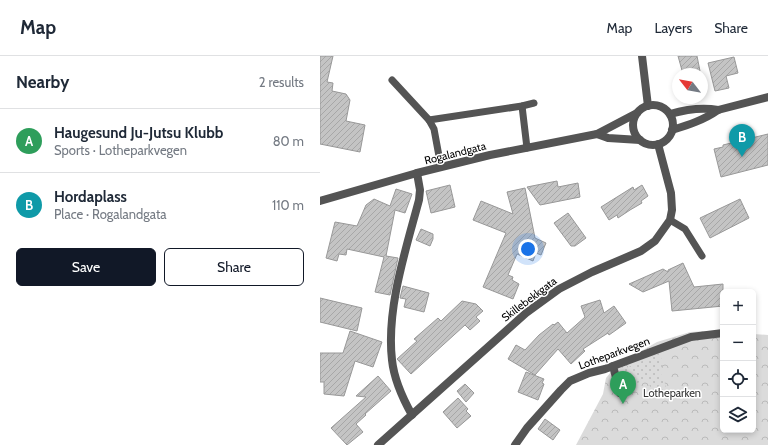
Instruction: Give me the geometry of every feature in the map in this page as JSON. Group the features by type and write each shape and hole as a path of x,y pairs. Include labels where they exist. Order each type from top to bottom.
{"street":[{"path":"642,56 648,106"},
{"path":"672,130 700,120 718,110 768,97"},
{"path":"648,106 659,106 665,109 670,114 672,120 672,130 669,136 658,144 646,143 640,140 633,128 634,119 637,113 642,108 648,106"},
{"path":"670,114 692,110 718,110"},
{"name":"Rogalandgata","path":"320,201 417,173 490,155 597,134 637,113"},
{"name":"Rogalandgata","path":"597,134 608,138 640,140"},
{"path":"658,144 671,193 672,210 670,220"},
{"path":"412,415 406,405 392,361 392,339 394,309 401,268 419,200 420,190 417,173"},
{"name":"Skillebekkgata","path":"378,445 526,314 559,289 592,272 641,251 655,241 670,220"},
{"name":"Lotheparkvegen","path":"515,445 527,428 570,381 588,373 613,366 691,337 720,333"},
{"path":"613,366 620,393"}],"lane":[{"path":"392,80 429,120 434,128 441,167"},
{"path":"429,120 534,103"},
{"path":"522,106 527,148"},
{"path":"670,220 685,229 702,256"}],"green space":[{"name":"Lotheparken","path":"690,332 720,332 720,433 756,433 756,334 768,335 768,445 576,445 603,394 606,378 615,367 657,342"},
{"path":"660,353 663,366 659,370 666,388 655,395 646,379 631,386 624,369"}],"building":[{"path":"320,56 333,56 327,82 333,83 332,91 346,94 350,100 346,121 365,125 360,152 320,144"},
{"path":"678,56 697,56 699,68 681,68"},
{"path":"734,57 738,73 726,76 729,88 715,91 708,63"},
{"path":"768,134 768,165 721,177 714,149 723,147 723,145"},
{"path":"557,181 558,187 578,183 580,197 540,205 527,187"},
{"path":"450,185 455,207 431,213 426,191"},
{"path":"642,185 648,196 641,201 642,203 618,218 617,215 609,220 601,207 633,187 634,190"},
{"path":"525,188 535,238 546,243 541,255 536,253 533,261 517,254 508,275 513,277 512,280 519,284 513,299 483,287 506,233 473,220 481,201 513,214 507,192"},
{"path":"396,189 412,194 405,213 395,210 386,256 398,258 390,295 375,292 384,257 347,249 346,255 339,254 337,261 326,258 335,222 357,226 366,205 374,199 390,206"},
{"path":"740,199 749,218 710,238 700,218"},
{"path":"568,213 586,238 575,246 571,246 554,223"},
{"path":"421,229 433,234 433,239 430,246 416,240"},
{"path":"683,263 694,287 723,284 723,289 720,289 720,306 672,311 669,281 643,292 629,284 663,269 668,272 668,270"},
{"path":"403,286 429,293 424,312 404,307 406,299 400,298"},
{"path":"320,298 362,308 357,331 320,322"},
{"path":"600,300 604,313 614,306 626,323 609,335 608,333 583,349 585,351 571,364 558,349 535,375 508,359 516,345 525,350 539,335 553,324 554,325 558,322 567,333 585,317 581,306"},
{"path":"462,301 476,304 483,311 476,317 480,321 470,330 465,325 411,374 397,359 417,341 414,339 438,318 441,321"},
{"path":"350,331 382,342 373,367 355,361 344,396 324,394 324,382 320,382 320,353 343,353"},
{"path":"526,372 544,379 542,383 544,384 538,400 518,392"},
{"path":"378,376 391,391 356,424 363,432 347,445 331,428 366,397 356,396"},
{"path":"465,384 474,393 466,402 457,391"},
{"path":"458,398 468,409 466,411 471,416 457,428 443,412"},
{"path":"545,419 560,430 553,440 538,429"}],"place":[{"name":"Hordaplass","path":"742,157"},
{"name":"Haugesund Ju-Jutsu Klubb","path":"623,404"}]}
